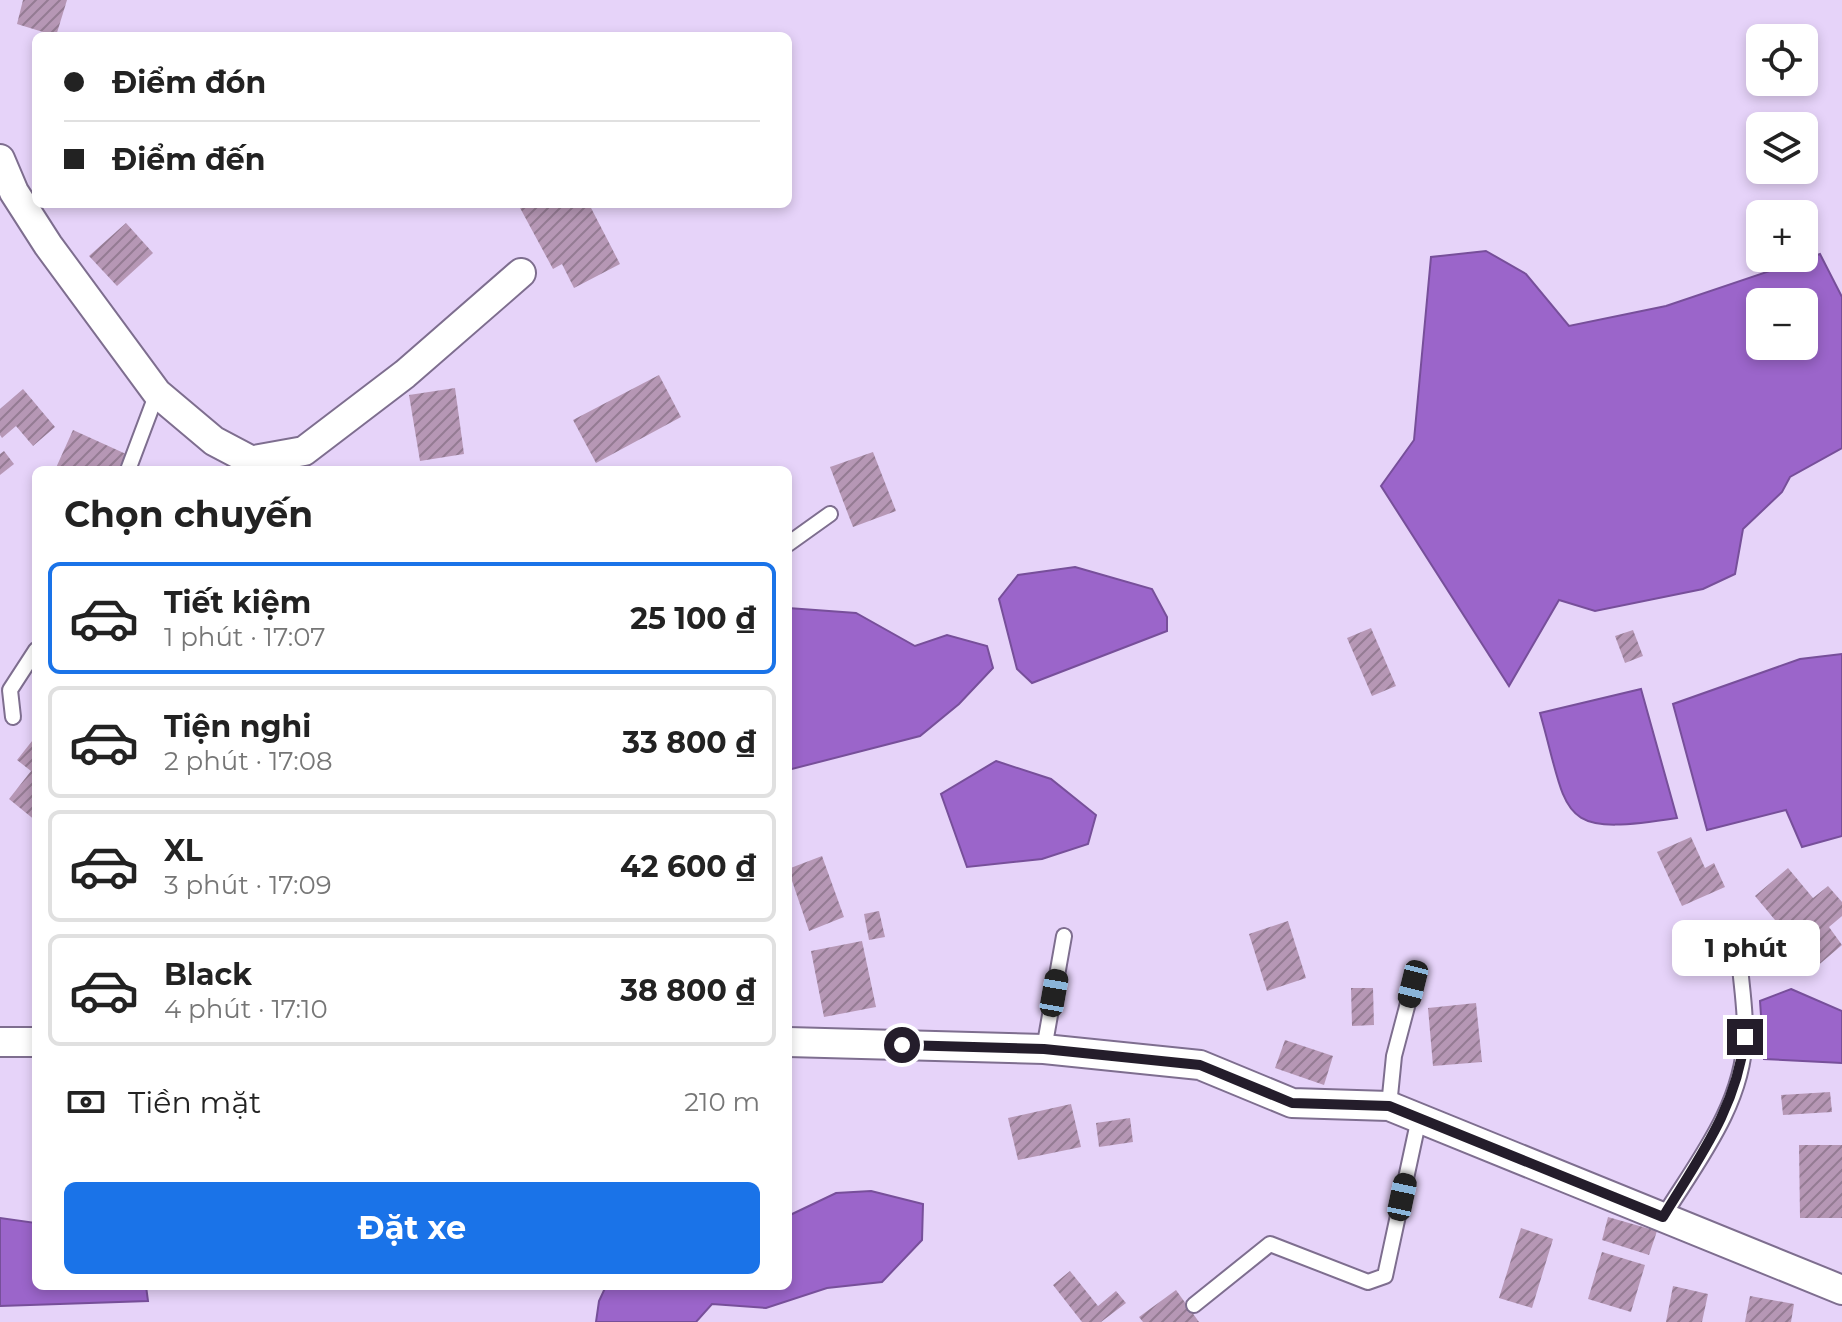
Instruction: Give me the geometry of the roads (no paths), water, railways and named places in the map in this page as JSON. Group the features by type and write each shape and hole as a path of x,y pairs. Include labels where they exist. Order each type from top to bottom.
{"street":[{"path":"0,159 14,192 48,245 157,393 193,426 259,466 304,451 405,374 521,273"},
{"path":"0,1042 32,1042"},
{"path":"792,1042 1044,1049 1200,1065 1292,1103 1389,1106 1842,1290"}],"lane":[{"path":"130,466 157,393"},
{"path":"792,541 830,514"},
{"path":"13,717 10,690 32,656"},
{"path":"1044,1049 1064,936"},
{"path":"1663,1217 1727,1110 1741,1074 1745,1037 1739,956"},
{"path":"1389,1106 1394,1056 1413,984"},
{"path":"1194,1305 1270,1244 1368,1282 1385,1276 1419,1118"}]}
